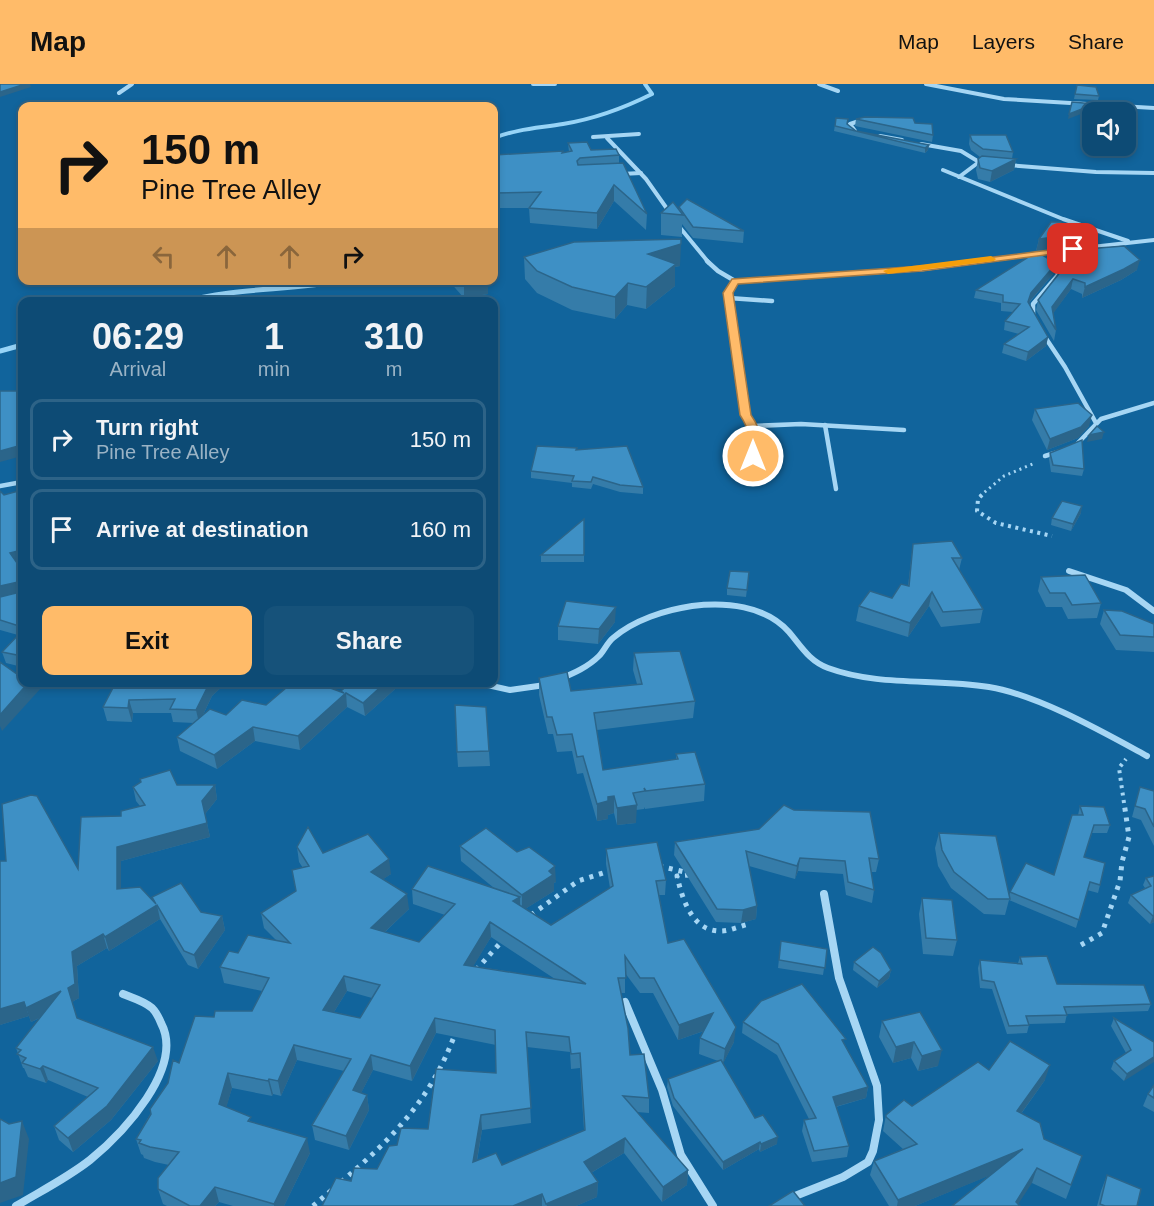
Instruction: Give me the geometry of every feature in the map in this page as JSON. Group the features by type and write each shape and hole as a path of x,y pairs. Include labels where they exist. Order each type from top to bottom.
{"street":[{"path":"119,93 132,84"},
{"path":"533,84 555,84"},
{"path":"819,84 838,91"},
{"path":"926,84 1004,99 1154,108"},
{"path":"861,133 853,130 850,124 870,119"},
{"path":"593,137 639,135"},
{"path":"874,135 905,141"},
{"path":"607,138 641,173 696,248 725,276 735,281 922,269 1154,240"},
{"path":"913,142 966,153 974,156 979,162 987,163"},
{"path":"959,177 979,162"},
{"path":"1005,165 1096,172 1154,173"},
{"path":"943,170 1072,222 1132,242"},
{"path":"611,175 641,173"},
{"path":"1034,254 1059,271 1032,307 1036,323"},
{"path":"735,281 728,293 745,415 753,426 756,440 753,456"},
{"path":"729,298 772,301"},
{"path":"1041,331 1065,367 1096,423"},
{"path":"1045,456 1081,442 1096,423 1107,417 1154,403"},
{"path":"753,426 825,425 904,430"},
{"path":"825,425 836,489"},
{"path":"0,486 18,483"},
{"path":"1069,572 1131,591 1154,611"},
{"path":"488,687 496,690 516,691 547,685 580,671 599,656 612,639 632,626 665,612 719,604 745,608 777,620 789,631 808,658 846,675 874,681 973,684 993,688 1082,721 1147,756"},
{"path":"779,1202 853,1173 868,1162 880,1115 878,1079 848,1005 829,940 824,894"},
{"path":"16,1206 88,1162 116,1138 155,1088 166,1056 164,1026 154,1010 141,1001 123,994"},
{"path":"625,1002 643,1039 646,1055 660,1084 675,1140 698,1186 713,1206"}],"path":[{"path":"1045,456 1041,462 1016,469 996,481 978,499 977,511 996,523 1052,536"},
{"path":"1081,945 1102,933 1109,919 1129,837 1119,768 1128,757 1147,756"},
{"path":"656,866 696,874 677,876 691,917 710,931 749,924"},
{"path":"528,917 578,881 611,870"},
{"path":"473,977 477,966 505,938"},
{"path":"313,1206 374,1155 424,1100 457,1029"}],"building":[{"path":"0,84 25,84 0,92"},
{"path":"1077,85 1096,87 1099,96 1075,94"},
{"path":"1072,102 1082,103 1082,109 1069,114"},
{"path":"865,117 913,118 915,123 932,124 933,135 856,119"},
{"path":"836,118 848,119 847,124 856,131 929,145 925,148 835,126"},
{"path":"970,135 1006,135 1013,152 983,149 972,141"},
{"path":"587,142 591,150 616,149 619,155 580,158 577,161 578,165 623,163 647,214 614,185 597,213 529,208 541,192 498,193 498,155 572,151 568,143"},
{"path":"982,156 1016,159 992,171 980,168 978,159"},
{"path":"687,199 744,231 693,227 679,207"},
{"path":"673,202 683,215 661,213"},
{"path":"1051,222 1061,222 1071,235 1039,239"},
{"path":"681,239 681,244 648,254 676,264 646,287 628,283 615,297 572,287 537,271 524,257 574,242"},
{"path":"1077,244 1085,255 1086,249 1124,246 1140,260 1085,287 1085,283 1073,279 1052,307 1056,330 1038,300 1065,266 1060,253 1051,247"},
{"path":"1036,251 1052,261 1054,266 1031,293 1028,302 1048,337 1028,352 1004,344 1029,327 1005,321 1020,304 1003,302 1003,295 976,290"},
{"path":"0,391 18,391 18,446 0,451"},
{"path":"1078,403 1092,415 1081,427 1050,439 1035,409"},
{"path":"1097,426 1104,432 1089,435"},
{"path":"1082,440 1084,469 1053,465 1050,453"},
{"path":"537,446 577,448 576,450 627,446 643,487 620,485 593,477 591,482 572,481 574,476 531,471"},
{"path":"0,491 4,495 18,491 18,551 10,553 18,564 18,582 0,586"},
{"path":"1062,501 1082,506 1073,524 1052,518"},
{"path":"584,519 584,555 541,555"},
{"path":"952,541 962,558 952,558 983,609 943,612 932,592 910,623 859,606 870,591 892,598 901,584 909,586 913,544"},
{"path":"730,571 749,572 747,590 727,588"},
{"path":"1085,575 1101,603 1072,605 1065,593 1050,593 1041,577"},
{"path":"18,592 18,626 0,620 0,597"},
{"path":"566,601 616,607 599,629 558,626"},
{"path":"1104,610 1122,611 1154,624 1154,637 1120,635"},
{"path":"18,635 18,655 2,652"},
{"path":"680,651 695,701 594,713 603,770 678,759 676,754 695,752 705,784 646,791 644,788 645,791 633,793 637,805 617,808 614,796 608,797 608,801 597,804 583,756 577,757 572,734 557,735 552,717 547,717 539,678 567,672 571,691 642,684 634,653"},
{"path":"0,662 18,675 18,687 25,687 0,715"},
{"path":"113,687 208,687 196,710 170,709 175,699 129,700 128,708 103,707"},
{"path":"287,687 328,687 344,693 341,691 345,687 381,687 363,703 346,693 298,736 253,727 214,755 177,737 210,709 226,715 242,700 266,705"},
{"path":"455,705 486,707 489,751 457,752"},
{"path":"170,770 177,785 215,785 202,801 207,823 117,847 117,889 140,887 156,904 152,897 181,883 201,912 222,916 194,955 184,951 157,905 105,937 103,934 72,952 75,984 68,988 77,1018 153,1047 107,1106 68,1138 54,1126 98,1088 43,1066 40,1069 22,1063 26,1058 17,1054 21,1050 16,1048 61,991 26,1008 24,1002 0,1009 0,861 6,861 2,804 31,795 37,796 78,869 81,817 121,816 121,811 145,805 133,787 141,782 140,779"},
{"path":"1140,787 1154,791 1154,827 1145,809 1135,806"},
{"path":"784,805 794,810 870,812 879,859 869,858 874,890 848,882 845,861 800,858 797,866 746,851 757,906 743,910 717,909 675,842 759,829"},
{"path":"1080,806 1104,807 1110,825 1094,825 1084,857 1105,863 1100,885 1090,882 1079,920 1010,892 1026,863 1054,875 1072,815 1083,815"},
{"path":"308,827 323,853 368,834 389,859 371,872 407,894 371,928 419,942 455,904 412,889 428,866 520,897 513,901 551,925 613,886 606,849 657,842 666,880 656,881 668,943 684,939 736,1027 725,1049 700,1038 713,1013 679,1025 654,978 640,978 625,956 626,978 618,978 628,1028 630,1055 644,1054 649,1098 623,1096 688,1170 663,1187 625,1138 584,1162 598,1182 546,1204 542,1194 513,1206 322,1206 336,1178 351,1181 354,1168 377,1169 389,1146 397,1145 401,1128 428,1129 436,1069 496,1073 495,1030 435,1018 410,1066 371,1055 353,1090 367,1095 346,1136 312,1125 351,1059 294,1045 278,1081 228,1073 219,1104 251,1117 248,1121 307,1138 274,1204 215,1187 200,1206 190,1206 158,1189 158,1178 179,1152 150,1147 139,1143 141,1140 136,1139 151,1114 150,1109 168,1083 173,1060 179,1063 195,1016 214,1017 215,1011 252,1011 269,978 220,967 229,951 238,953 248,935 290,943 261,913 296,891 292,870 309,866 297,847","holes":["490,922 586,984 464,965","344,976 380,985 360,1018 323,1010","526,1032 569,1037 571,1054 580,1053 585,1130 502,1165 496,1153 473,1162 481,1115 531,1108"]},
{"path":"486,828 517,852 529,847 555,866 549,871 553,875 522,895 460,846"},
{"path":"939,833 996,836 1010,899 988,899 954,872 942,850"},
{"path":"1154,876 1153,916 1131,895 1151,886 1146,878"},
{"path":"922,898 952,900 957,940 926,938"},
{"path":"781,941 827,949 825,968 779,960"},
{"path":"873,947 881,953 891,970 879,981 854,962"},
{"path":"1047,956 1057,984 1144,985 1151,1004 1064,1007 1067,1015 1026,1016 1029,1025 1009,1026 994,982 982,980 980,960 1022,964 1020,957"},
{"path":"802,984 846,1039 842,1040 868,1087 833,1097 849,1146 814,1151 804,1120 816,1118 778,1044 743,1022 761,1001"},
{"path":"920,1012 942,1050 922,1056 914,1042 896,1047 882,1021"},
{"path":"1114,1018 1154,1042 1154,1057 1127,1074 1114,1061 1131,1050"},
{"path":"1010,1041 1050,1065 1017,1111 1040,1123 1044,1139 1082,1156 1071,1185 1037,1168 1016,1202 1020,1206 952,1206 1023,1149 898,1200 874,1161 917,1144 886,1115 904,1100 912,1106 978,1062 989,1070"},
{"path":"721,1060 755,1118 763,1115 778,1137 761,1144 760,1142 723,1162 674,1098 668,1079"},
{"path":"1154,1085 1154,1098 1148,1094"},
{"path":"0,1119 9,1124 22,1121 16,1177 0,1183"},
{"path":"1107,1175 1141,1189 1137,1206 1100,1204"},
{"path":"793,1191 805,1206 769,1206"}],"waterway":[{"path":"498,136 575,122 609,112 652,94 645,84"},
{"path":"203,297 311,285"},
{"path":"0,351 18,346"}],"slow traffic":[{"path":"888,271 922,269 991,259"}],"route":[{"path":"753,456 756,440 753,426 745,415 728,293 735,281 922,269 1073,249"}]}
